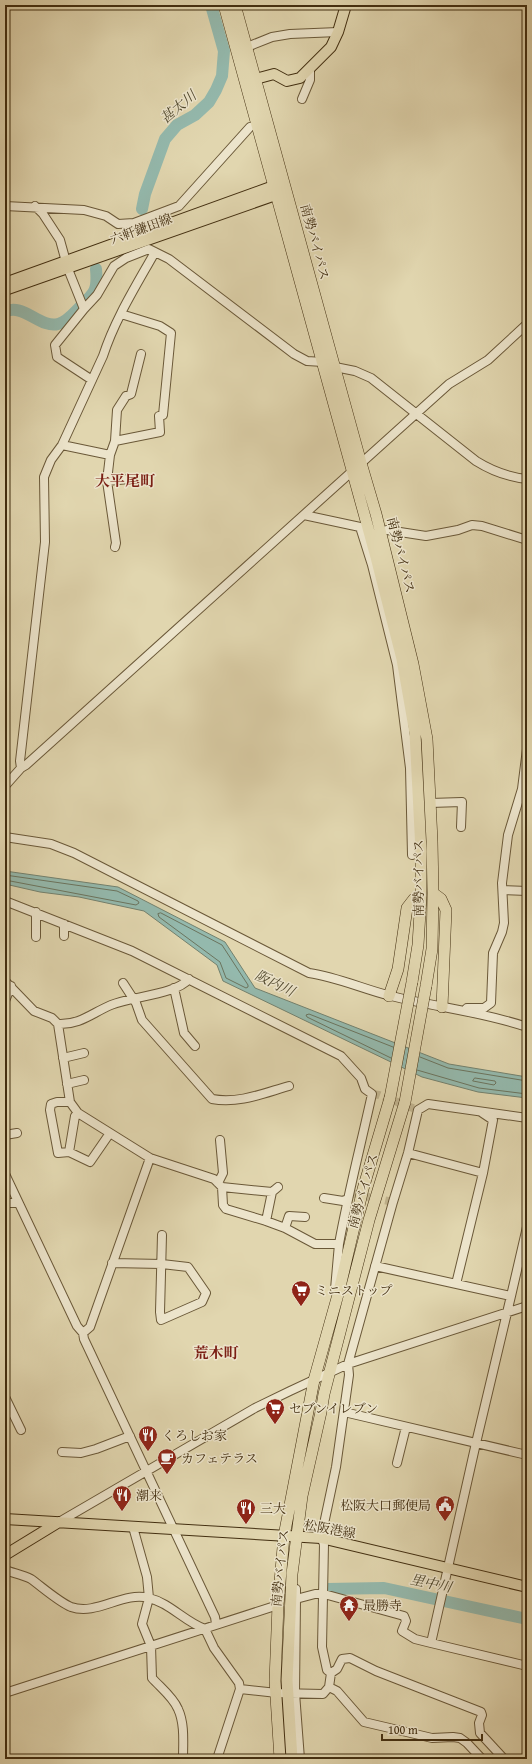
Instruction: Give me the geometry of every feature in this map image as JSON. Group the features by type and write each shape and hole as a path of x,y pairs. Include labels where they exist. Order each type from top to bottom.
{"highway":[{"name":"南勢バイパス","path":"224,5 250,80 280,188 335,367 356,467 402,659 415,732 421,851 421,896 418,945 390,1098 363,1189 339,1291 314,1380 284,1536 278,1605 275,1681 286,1693 292,1759"},
{"name":"南勢バイパス","path":"235,5 250,80"},
{"name":"南勢バイパス","path":"280,188 323,362 356,467 376,514 413,664 427,739 433,892 432,950 405,1102 369,1220 324,1394 302,1496 289,1601 286,1693 280,1759"},
{"path":"433,892 441,899 446,910 442,1007"},
{"path":"389,996 398,969 407,908 414,899 421,896"}],"main road":[{"path":"250,80 274,74 287,81 294,81 300,78 330,47 338,32 346,5"},
{"name":"六軒鎌田線","path":"5,290 67,265 280,188"},
{"name":"六軒鎌田線","path":"5,283 67,265"},
{"name":"松阪港線","path":"5,1519 321,1538 527,1587"},
{"path":"5,1555 59,1522"}],"street":[{"path":"252,45 272,37 290,34 338,32"},
{"path":"302,99 310,80 310,68"},
{"path":"5,206 35,206 84,210 106,216 118,224 134,223 179,206 250,127"},
{"path":"35,206 43,214 60,240 67,265 84,308"},
{"path":"92,380 57,357 55,345 84,308 98,295 114,266 126,258 150,249 168,260 294,354 307,361 323,362 371,378 476,461 492,471 514,478 527,479"},
{"path":"21,768 20,761 30,667 46,542 44,477 49,465 62,445 121,314 155,252"},
{"path":"115,441 160,432 159,416 163,415 171,333 160,326 121,314"},
{"path":"5,786 21,768 146,659 449,384 488,360 527,324"},
{"path":"115,547 116,543 108,481 110,455 115,441 117,410 126,396 131,394 141,354"},
{"path":"62,445 110,455"},
{"path":"108,481 129,479"},
{"path":"304,515 360,527 372,565 397,665 410,768 412,855"},
{"path":"387,530 426,536 458,530 472,525 482,526 527,540"},
{"path":"461,1010 469,1008 484,1008 491,1003 493,953 502,932 504,923 504,890 502,883 508,835 522,789 527,749"},
{"path":"430,802 462,802 461,827"},
{"path":"5,837 51,844 74,853 309,973 329,976 389,996 502,1018 527,1027"},
{"path":"504,890 527,891"},
{"path":"5,901 132,951 189,979 341,1056 361,1078 365,1089 372,1094 339,1244 335,1290 339,1291"},
{"path":"36,912 36,937"},
{"path":"64,924 64,936"},
{"path":"58,1024 74,1023 90,1016 96,1011 132,998 174,988 184,984 189,979"},
{"path":"123,983 136,1003 142,1020 212,1099 224,1101 253,1098 289,1086"},
{"path":"5,1001 8,984"},
{"path":"8,984 34,1011 52,1018 58,1024 70,1102 78,1113 150,1158 214,1179 220,1185 275,1190 266,1221"},
{"path":"174,988 184,1033 195,1046"},
{"path":"63,1058 84,1053"},
{"path":"67,1084 84,1080"},
{"path":"70,1102 57,1102 51,1104 50,1110 58,1153 69,1152 90,1162 110,1133"},
{"path":"331,1673 327,1670 322,1646 324,1544 321,1538 336,1467 349,1375 348,1364 408,1154 418,1110 428,1104 527,1118"},
{"path":"456,1284 483,1173 493,1120 478,1111"},
{"path":"69,1152 75,1116 78,1113"},
{"path":"5,1135 17,1133"},
{"path":"220,1140 223,1173 220,1185 226,1209 285,1228 315,1244 339,1244"},
{"path":"408,1154 483,1173"},
{"path":"83,1333 90,1327 150,1158"},
{"path":"5,1174 77,1326 83,1333 84,1339 175,1530 215,1618 216,1624"},
{"path":"324,1198 343,1200 348,1199"},
{"path":"5,1203 18,1203"},
{"path":"285,1228 289,1216 304,1217"},
{"path":"432,1643 476,1443 527,1227"},
{"path":"112,1263 162,1264 188,1267 206,1293 202,1302 162,1320 160,1312 162,1264 162,1235"},
{"path":"375,1266 511,1296"},
{"path":"59,1522 255,1408 330,1372 348,1364 527,1306"},
{"path":"6,1399 21,1430"},
{"path":"344,1412 527,1455"},
{"path":"397,1463 406,1427"},
{"path":"62,1452 81,1453 96,1450 130,1436"},
{"path":"132,1527 147,1577 149,1598 142,1624 151,1646 152,1678 171,1698 178,1709 183,1733 183,1759"},
{"path":"5,1570 29,1578 72,1607 88,1609 125,1598 149,1598 175,1610 198,1627 204,1629 214,1648 239,1683 240,1689 217,1759"},
{"path":"292,1574 296,1575 296,1599 286,1693 300,1759"},
{"path":"296,1599 315,1594 324,1594 404,1616 406,1620 402,1631 415,1639 527,1666"},
{"path":"5,1693 278,1605"},
{"path":"240,1689 286,1693 323,1694 329,1687 331,1673 337,1669 342,1659 350,1658 376,1671 481,1712 480,1733 504,1759"},
{"path":"329,1687 337,1691 364,1722 432,1738 460,1738 467,1743 482,1759"}],"water":[{"name":"阪内川","path":"5,871 118,887 225,942 255,988 449,1064 527,1077 527,1098 478,1092 422,1077 223,981 217,965 144,911 79,897 40,892 5,884"}],"waterway":[{"name":"甚太川","path":"142,209 145,194 165,139 177,125 195,115 209,102 222,76 224,51 211,5"},
{"name":"甚太川","path":"5,312 18,310 45,323 52,325 61,323 70,317 94,291 96,287 96,269"},
{"name":"里中川","path":"327,1589 384,1588 527,1619"}],"tunnel":[{"path":"372,1094 379,1095 418,1110"},
{"path":"350,1193 393,1202"}],"place":[{"name":"ミニストップ","path":"301,1307"},
{"name":"セブンイレブン","path":"275,1425"},
{"name":"くろしお家","path":"148,1452"},
{"name":"カフェテラス","path":"167,1475"},
{"name":"潮来","path":"122,1512"},
{"name":"松阪大口郵便局","path":"445,1522"},
{"name":"三大","path":"246,1525"},
{"name":"最勝寺","path":"349,1622"}],"district":[{"name":"大平尾町","path":"125,480"},
{"name":"荒木町","path":"216,1352"}]}
